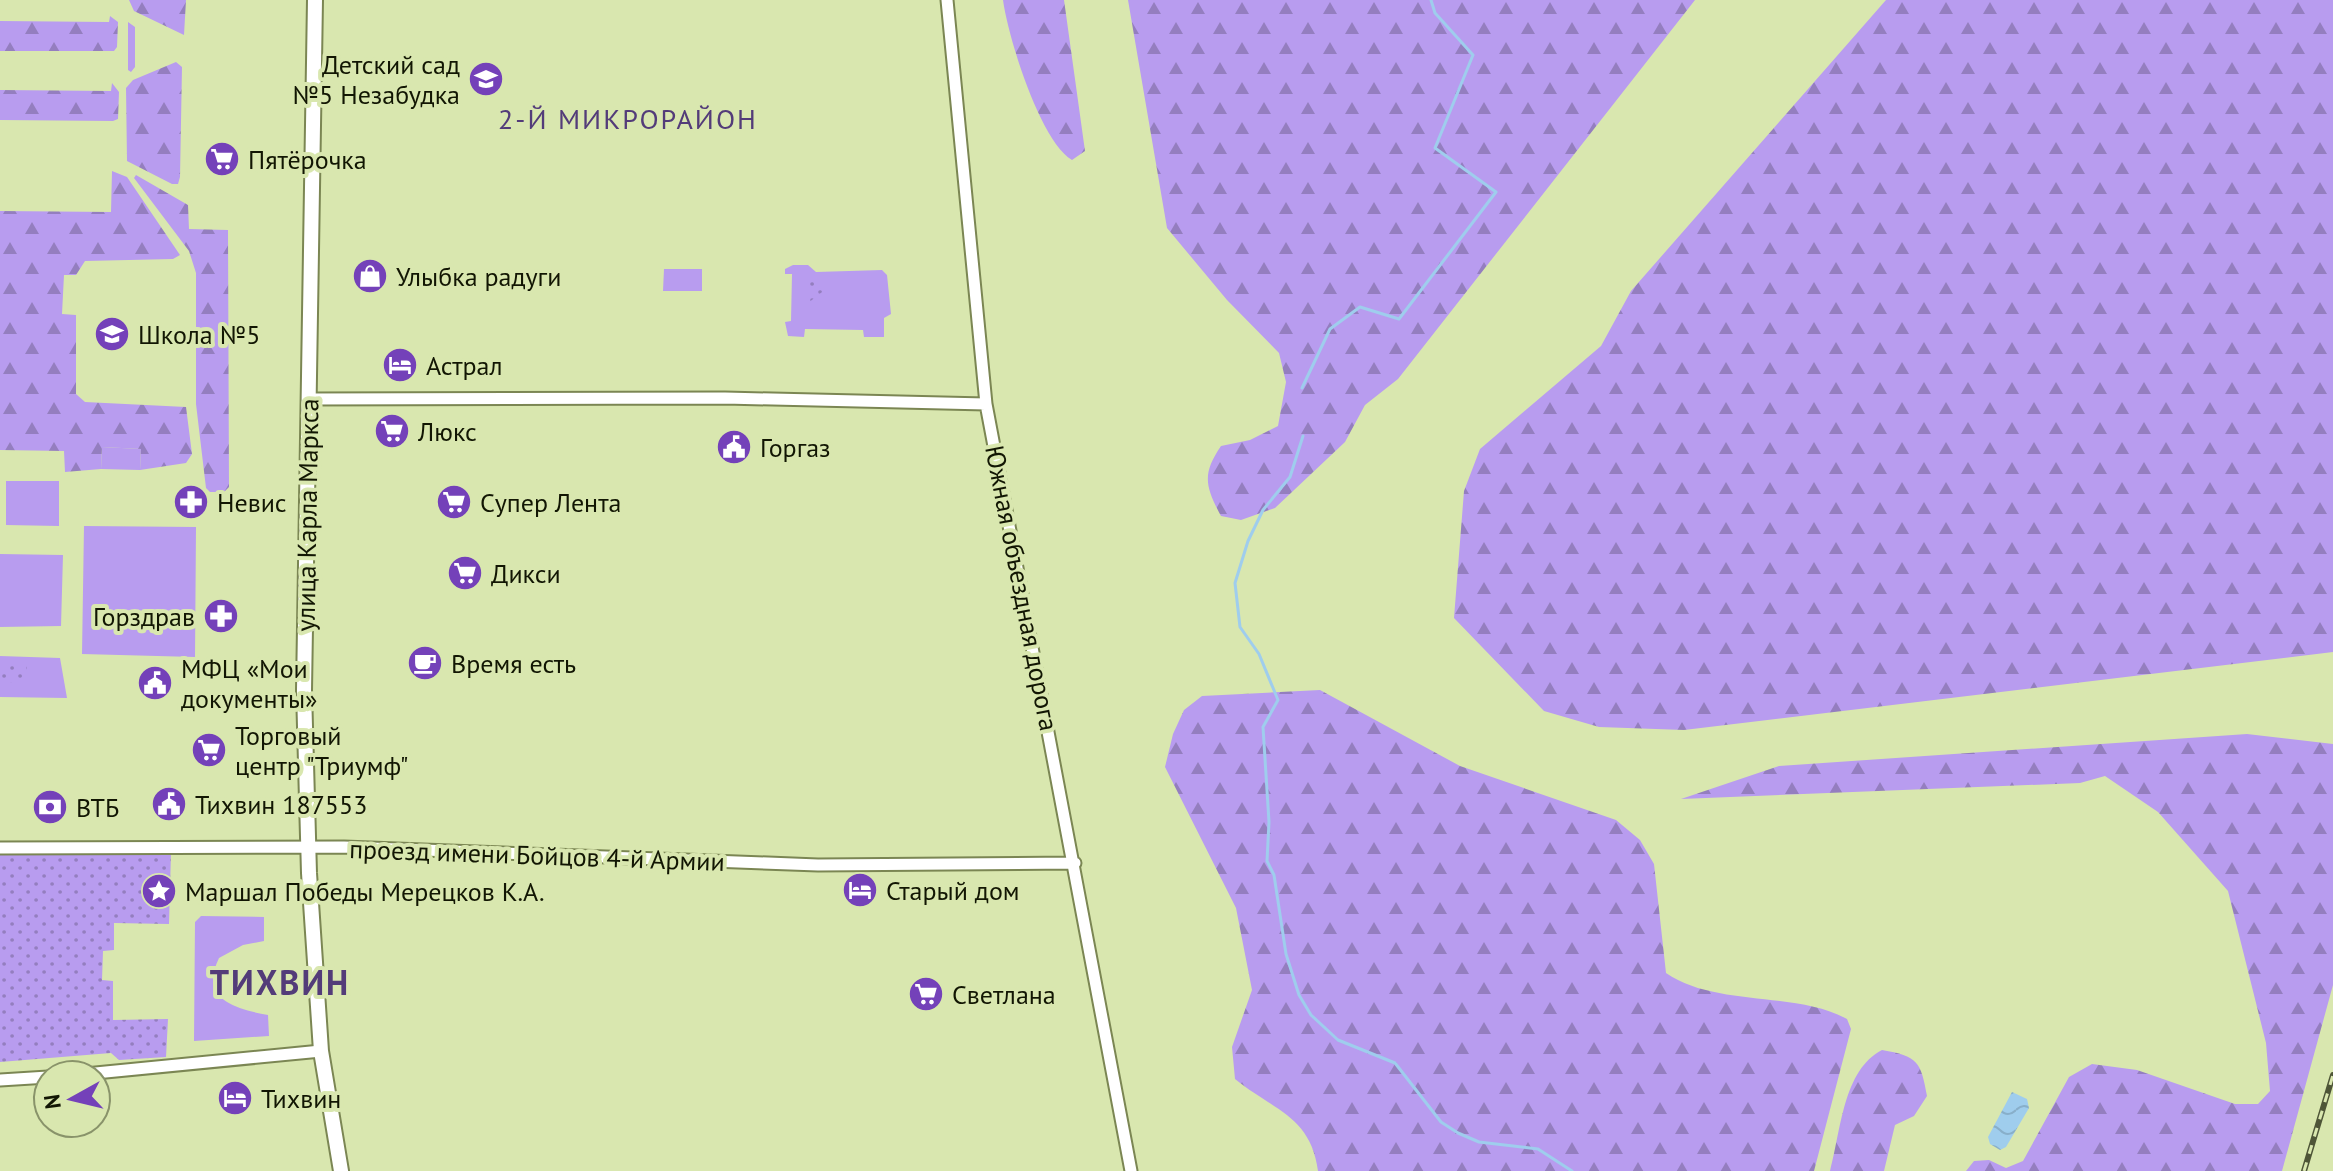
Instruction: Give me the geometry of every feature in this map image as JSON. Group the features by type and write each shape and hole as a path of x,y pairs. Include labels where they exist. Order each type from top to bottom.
{"main road":[{"name":"улица Карла Маркса","path":"315,0 304,690 321,1051 341,1171"}],"street":[{"name":"Южная объездная дорога","path":"947,0 986,404 1131,1171"},
{"path":"310,399 725,398 986,404"},
{"name":"проезд имени Бойцов 4-й Армии","path":"0,848 309,847 780,865 1075,863"},
{"path":"112,1071 321,1051"},
{"path":"0,1080 32,1078"}],"green space":[{"path":"129,0 186,0 184,35 134,11"},
{"path":"1003,0 1064,0 1085,151 1072,160 1060,149 1037,111 1011,38"},
{"path":"1128,0 1695,0 1398,379 1365,405 1345,442 1275,508 1241,520 1221,516 1209,488 1208,473 1221,446 1250,440 1278,426 1286,382 1279,353 1227,300 1167,228"},
{"path":"1886,0 2333,0 2333,652 1684,730 1599,727 1544,711 1454,618 1464,491 1480,449 1601,346 1631,291"},
{"path":"110,16 118,22 117,47 114,51 0,51 0,21 109,22"},
{"path":"128,22 135,27 135,67 131,72 128,70"},
{"path":"176,62 182,67 180,177 178,184 172,184 127,161 126,88 133,80"},
{"path":"112,83 119,92 118,119 113,121 0,120 0,90 111,91"},
{"path":"112,171 127,177 180,255 173,259 85,261 76,275 64,275 62,314 76,315 76,394 85,402 186,407 192,454 186,463 140,470 141,449 102,447 101,469 65,472 64,451 0,450 0,211 111,212"},
{"path":"136,175 188,205 189,229 228,230 229,487 224,492 210,492 206,488 196,404 196,273 189,251 134,178"},
{"path":"793,265 808,265 816,272 882,270 887,275 891,314 884,318 884,337 864,337 863,330 805,329 804,337 788,336 785,322 791,321 792,274 785,274 785,269"},
{"path":"664,269 702,269 702,291 663,291"},
{"path":"807,273 826,289 808,303"},
{"path":"102,447 141,449 140,470 101,469"},
{"path":"6,481 59,481 59,526 6,525"},
{"path":"84,526 196,527 195,657 82,654"},
{"path":"0,554 63,555 61,626 0,627"},
{"path":"0,656 60,658 67,698 0,697"},
{"path":"0,664 27,664 26,676 0,687"},
{"path":"1320,690 1460,766 1616,820 1640,840 1654,864 1666,973 1708,991 1804,1005 1847,1019 1851,1029 1814,1171 1318,1171 1314,1153 1299,1126 1235,1079 1232,1047 1252,990 1236,908 1165,767 1173,734 1184,710 1202,696"},
{"path":"2247,734 2333,744 2333,985 2282,1171 1966,1171 1974,1161 1989,1160 2006,1168 2023,1161 2069,1077 2092,1064 2137,1070 2235,1104 2258,1104 2270,1091 2266,1043 2228,891 2158,812 2105,776 2080,783 1681,799 1779,766"},
{"path":"171,852 169,924 114,923 114,950 103,951 102,980 113,981 113,1020 168,1019 166,1057 119,1060 111,1053 0,1062 0,854"},
{"path":"201,916 264,917 264,941 243,945 219,958 214,983 224,1000 268,1015 269,1036 194,1041 195,922"},
{"path":"1882,1050 1916,1062 1927,1096 1914,1116 1895,1125 1884,1171 1830,1171 1851,1087 1869,1059"}],"water":[{"path":"2012,1092 2027,1099 2029,1108 2006,1147 2000,1150 1990,1144 1988,1137"}],"waterway":[{"path":"1302,388 1330,329 1360,307 1399,319 1496,192 1435,148 1473,55 1435,13 1431,0"},
{"path":"1303,436 1290,477 1263,510 1248,541 1235,583 1240,627 1259,654 1278,700 1263,727 1269,822 1267,861 1274,875 1286,954 1299,995 1311,1015 1338,1040 1395,1063 1441,1122 1458,1133 1479,1142 1538,1149 1572,1171"}],"railway":[{"path":"2304,1171 2333,1075"}],"place":[{"name":"Детский сад №5 Незабудка","path":"486,79"},
{"name":"Пятёрочка","path":"222,159"},
{"name":"Улыбка радуги","path":"370,276"},
{"name":"Школа №5","path":"112,334"},
{"name":"Астрал","path":"400,365"},
{"name":"Люкс","path":"392,431"},
{"name":"Горгаз","path":"734,447"},
{"name":"Невис","path":"191,502"},
{"name":"Супер Лента","path":"454,502"},
{"name":"Дикси","path":"465,573"},
{"name":"Горздрав","path":"221,616"},
{"name":"Время есть","path":"425,663"},
{"name":"МФЦ «Мои документы»","path":"155,683"},
{"name":"Торговый центр \"Триумф\"","path":"209,750"},
{"name":"Тихвин 187553","path":"169,804"},
{"name":"ВТБ","path":"50,807"},
{"name":"Старый дом","path":"860,890"},
{"name":"Маршал Победы Мерецков К.А.","path":"159,891"},
{"name":"Светлана","path":"926,994"},
{"name":"Тихвин","path":"235,1098"}],"district":[{"name":"2-Й МИКРОРАЙОН","path":"628,118"},
{"name":"ТИХВИН","path":"280,982"}]}
